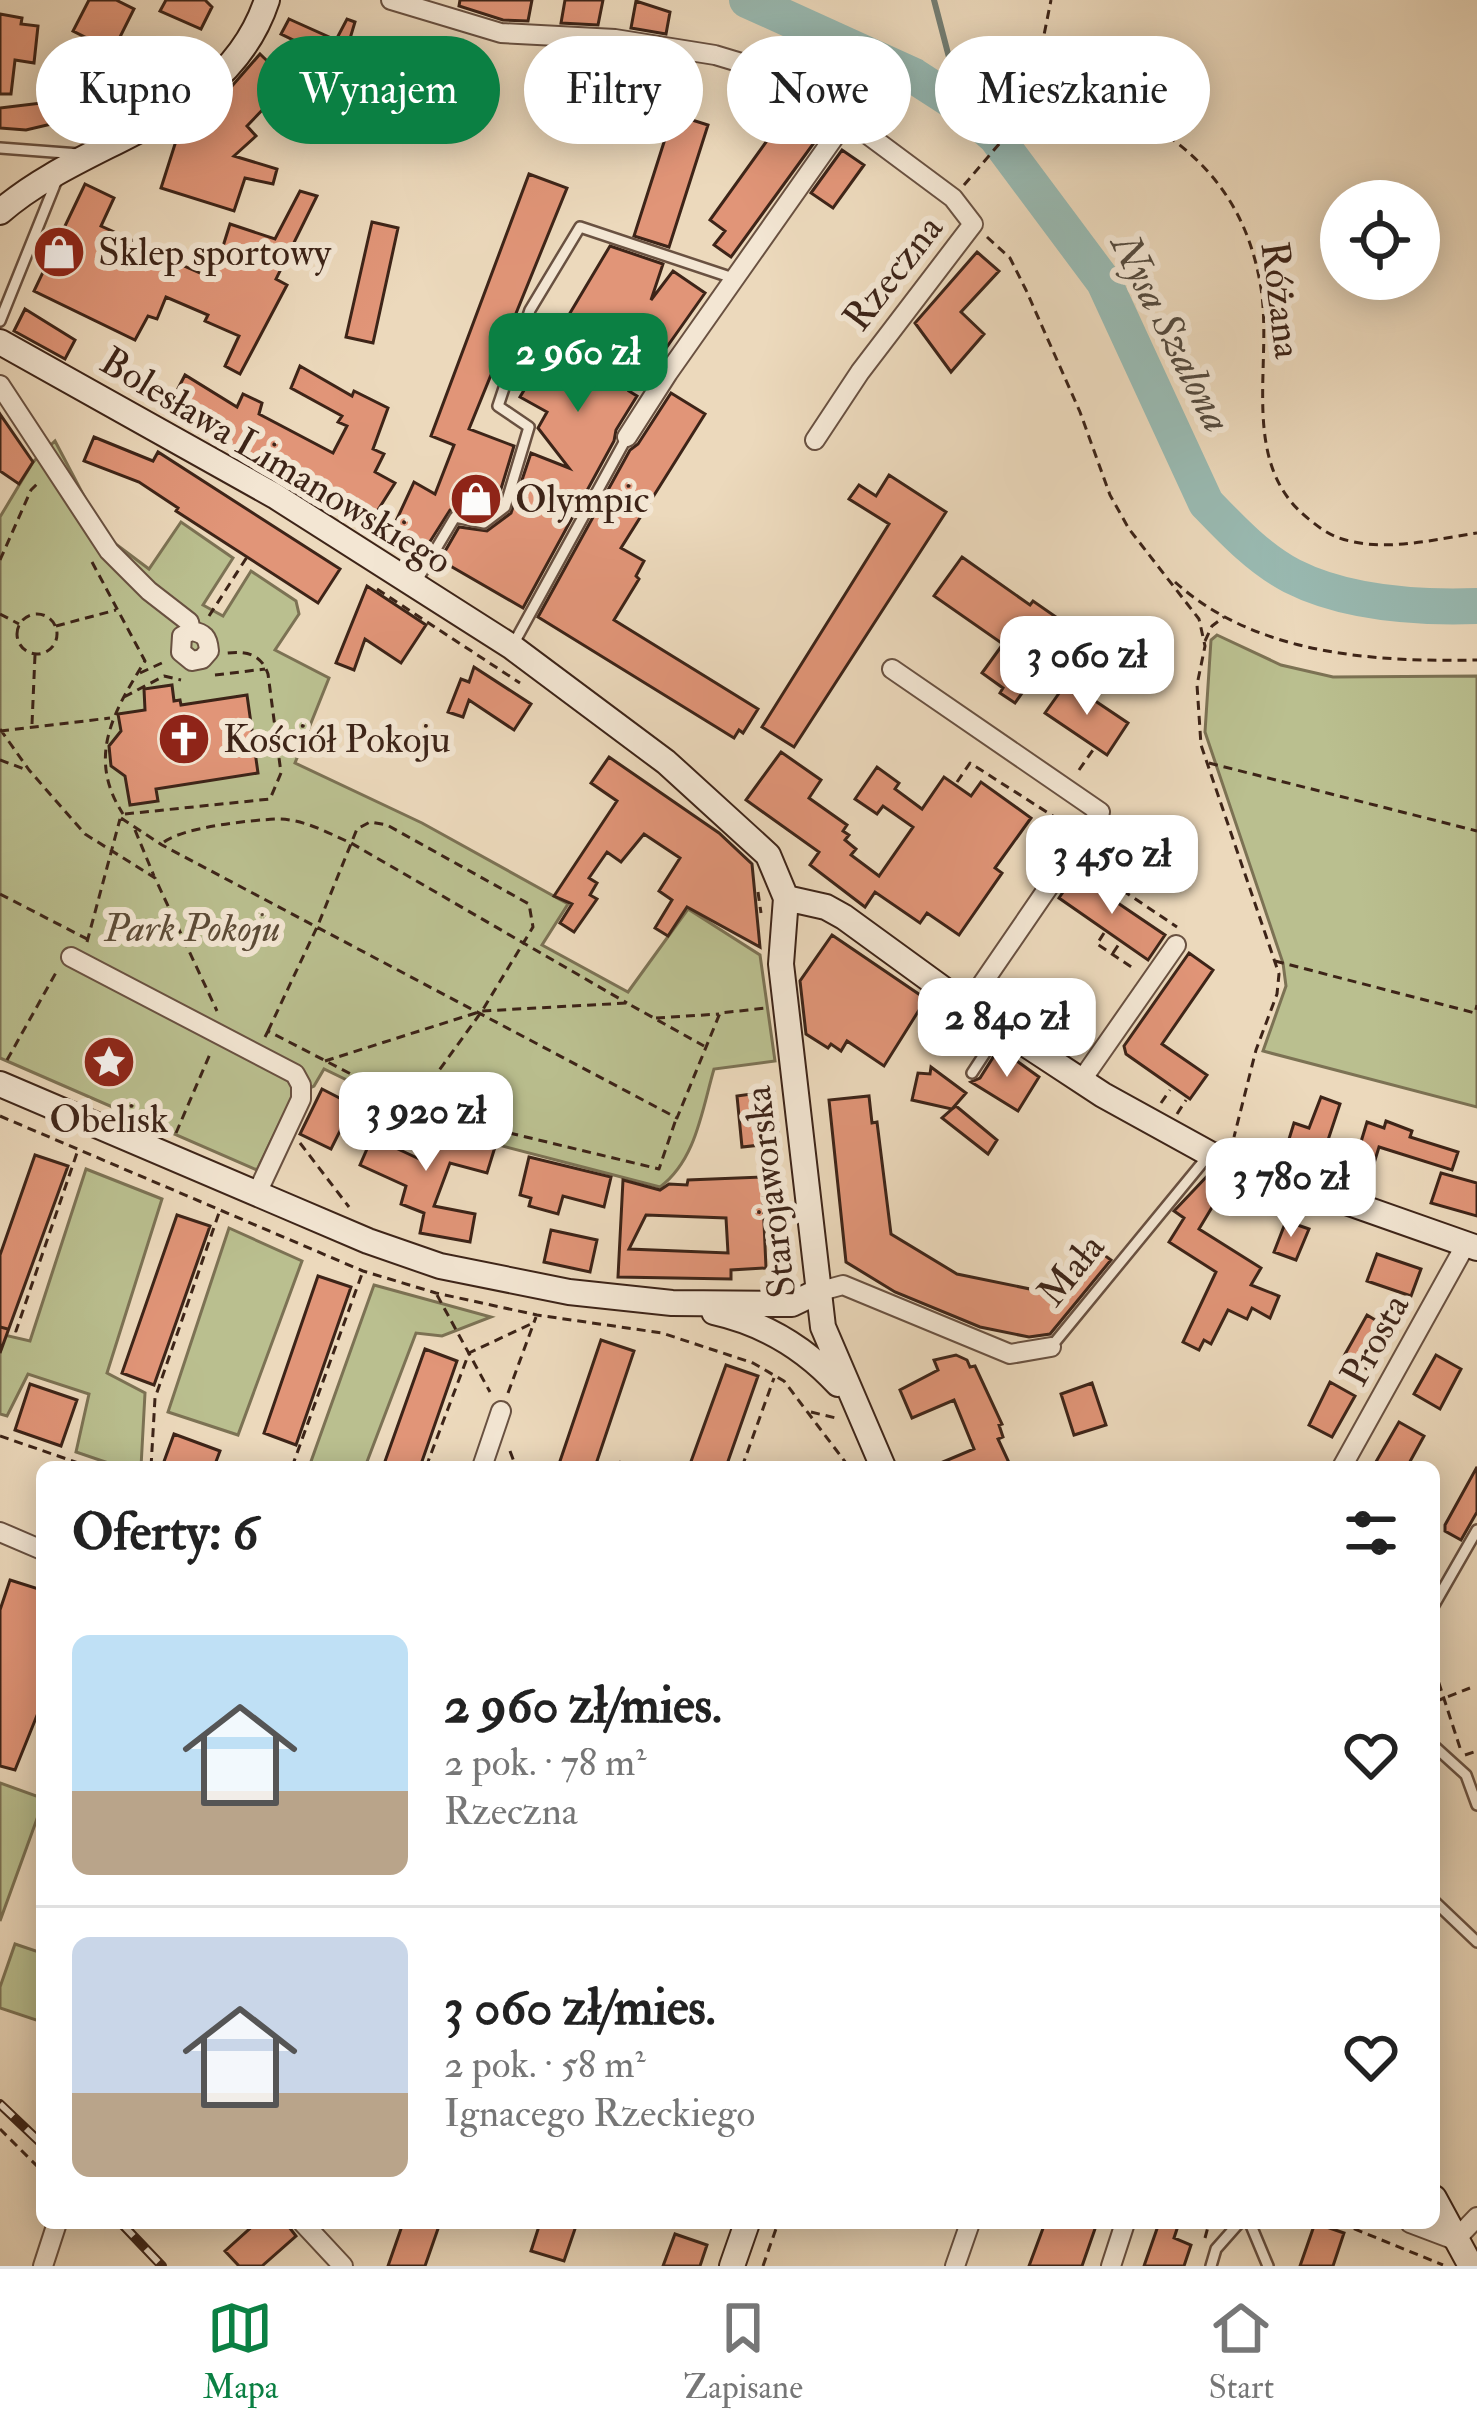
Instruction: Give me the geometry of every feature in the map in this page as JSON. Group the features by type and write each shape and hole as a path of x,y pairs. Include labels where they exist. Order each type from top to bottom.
{"main road":[{"path":"0,212 35,187 176,112 208,87 237,57 267,0"},
{"path":"0,199 35,187"},
{"name":"Bolesława Limanowskiego","path":"0,342 275,496 512,647 634,736 744,830 773,862 787,898"},
{"path":"787,898 826,907 844,917 1082,1081 1219,1157 1471,1246"},
{"name":"Starojaworska","path":"787,898 781,964 817,1292 847,1410 879,1461"},
{"path":"2,1076 88,1122 440,1266 544,1288 672,1303 740,1318 811,1358 847,1410"},
{"path":"672,1303 792,1304 817,1292"},
{"path":"1440,2210 1472,2266"},
{"path":"732,2266 745,2229"}],"street":[{"name":"Rzeczna","path":"391,0 501,33 615,39 727,59"},
{"path":"627,437 830,144"},
{"name":"Rzeczna","path":"815,440 860,372 973,224 953,198 881,144"},
{"path":"0,385 125,571 208,640 205,655 192,661 181,652 182,636 195,631"},
{"path":"892,669 1100,812 967,1006"},
{"path":"1082,1081 1176,945"},
{"path":"70,957 296,1074 302,1099 257,1193"},
{"name":"Prosta","path":"1346,1461 1471,1246"},
{"name":"Mała","path":"817,1292 843,1285 1010,1354 1051,1347"},
{"path":"484,1461 501,1411"},
{"path":"0,1532 36,1547"},
{"path":"1426,2229 1455,2240 1477,2217"},
{"path":"43,2266 55,2229"},
{"path":"309,2229 344,2266"},
{"path":"956,2266 968,2229"},
{"path":"1111,2266 1123,2229"}],"lane":[{"path":"0,148 96,155"},
{"path":"0,321 46,198 61,173"},
{"path":"415,584 455,517 484,524 505,507 529,428 498,406 530,310 580,227 736,279"},
{"path":"512,647 627,437"},
{"path":"972,1073 993,1041"},
{"name":"Mała","path":"1051,1347 1219,1157"},
{"path":"1440,1595 1477,1530"},
{"path":"1465,1552 1477,1559"},
{"path":"1440,1749 1458,1758 1477,1805"},
{"path":"1440,1906 1477,1942"},
{"path":"1210,2266 1216,2249 1234,2229"},
{"path":"1253,2229 1268,2266"}],"path":[{"path":"1044,36 1051,0"},
{"path":"966,182 1001,144"},
{"name":"Różana","path":"1179,144 1197,158 1231,200 1252,250 1261,290 1264,436 1281,493 1324,532 1350,542 1384,544 1477,533"},
{"path":"973,224 1010,258 1061,367 1110,495 1129,530 1192,606 1205,646"},
{"path":"0,560 31,490 46,476"},
{"path":"195,631 247,557"},
{"path":"1165,572 1226,616 1258,634 1293,644 1384,659 1477,661"},
{"path":"379,590 518,681"},
{"path":"56,626 117,610"},
{"path":"0,614 19,624"},
{"path":"35,654 19,643 19,624 28,615 41,614 56,626"},
{"path":"1219,1157 1277,994 1279,974 1201,745 1197,702 1205,646 1212,626 1226,616"},
{"path":"35,654 53,646 56,626"},
{"path":"137,674 181,652"},
{"path":"32,725 35,654"},
{"path":"122,816 266,801 274,793 281,773 266,666 252,654 205,655"},
{"path":"145,661 104,739 116,802 133,826 677,1118"},
{"path":"112,718 0,730 85,834 155,878"},
{"path":"1066,789 1095,747"},
{"path":"0,760 29,770"},
{"path":"957,782 970,763 1053,816"},
{"path":"1208,763 1477,831"},
{"path":"2,1076 53,975 89,940 109,850 122,816"},
{"path":"162,844 194,829 278,819 312,826 351,843 706,1047"},
{"path":"258,1054 357,829 370,822 387,825 529,904 533,927 482,1011 414,1105"},
{"path":"133,826 225,1038 172,1140"},
{"path":"1071,855 1185,932 1176,945"},
{"path":"758,883 762,924"},
{"path":"0,894 89,940"},
{"path":"1105,933 1097,944 1152,980"},
{"path":"1112,954 1119,944"},
{"path":"1275,961 1476,1013 1477,1005"},
{"path":"323,1061 482,1011 627,1003"},
{"path":"656,1018 771,1007"},
{"path":"268,1031 443,1117 659,1168 720,1013"},
{"path":"1156,1111 1171,1090"},
{"path":"0,1116 363,1271 537,1315 662,1333 753,1363 784,1381 845,1461"},
{"path":"0,1327 16,1331 88,1122"},
{"path":"288,1127 354,1214 332,1205"},
{"path":"151,1461 155,1398 218,1214"},
{"path":"779,1281 790,1274 790,1234"},
{"path":"294,1461 363,1271"},
{"path":"501,1411 544,1288"},
{"path":"436,1293 501,1411"},
{"path":"428,1461 469,1353 533,1323"},
{"path":"744,1461 775,1375"},
{"path":"809,1412 847,1410"},
{"path":"0,1436 73,1461"},
{"path":"1440,1685 1458,1758 1477,1751"},
{"path":"1440,1699 1470,1688"},
{"path":"0,2129 36,2165"},
{"path":"763,2266 776,2229"},
{"path":"1355,2229 1445,2266"}],"green space":[{"name":"Park Pokoju","path":"55,441 105,536 149,569 181,522 233,558 203,605 223,616 251,571 296,601 299,614 275,650 329,678 295,763 422,823 568,904 542,945 628,992 688,909 760,955 775,1061 714,1069 690,1149 660,1187 437,1129 384,1107 386,1099 324,1069 314,1086 293,1096 257,1170 0,1058 0,517 33,462"},
{"path":"1217,635 1281,665 1333,677 1477,676 1477,1107 1263,1051 1286,986 1283,963 1205,732 1211,640"},
{"path":"86,1169 162,1199 107,1373 145,1393 141,1461 102,1461 76,1452 89,1394 28,1374 7,1416 0,1414 0,1334 30,1341"},
{"path":"229,1228 302,1261 238,1435 168,1412"},
{"path":"374,1285 491,1317 442,1336 416,1333 367,1461 311,1461"},
{"path":"0,1783 36,1796 36,1822 0,1921"},
{"path":"15,1944 36,1951 36,2020 0,2008 0,1987"}],"building":[{"path":"89,0 116,0 134,9 120,36 83,36 73,31"},
{"path":"166,0 205,0 212,7 201,29 160,11"},
{"path":"460,0 532,0 528,21 503,20 459,6"},
{"path":"565,0 603,0 598,25 561,23"},
{"path":"636,1 670,12 666,34 631,28"},
{"path":"0,14 38,26 34,63 15,60 11,94 0,94"},
{"path":"289,19 327,36 285,36 281,34"},
{"path":"347,19 355,22 351,36 338,36"},
{"path":"257,57 257,116 247,126 256,136 234,156 277,169 273,184 245,178 234,211 161,188 175,144 233,144 233,85"},
{"path":"36,104 36,128 0,128 0,108"},
{"path":"663,144 702,144 669,247 634,236"},
{"path":"765,144 813,144 731,257 714,245 725,231 710,220"},
{"path":"842,150 864,165 833,208 811,193"},
{"path":"529,174 567,188 469,429 514,446 497,502 482,513 450,510 424,551 391,532 414,482 435,494 454,445 431,436"},
{"path":"85,184 114,198 101,226 132,240 125,255 165,268 168,259 209,277 214,275 230,224 275,239 300,191 317,196 276,279 287,285 240,374 225,366 239,336 205,321 208,315 166,297 157,319 148,316 135,340 34,291"},
{"path":"372,222 398,228 373,343 346,337"},
{"path":"610,246 663,264 651,300 673,271 705,293 652,368 646,364 629,391 637,396 523,608 440,560 459,527 487,531 511,513 531,453 569,468 538,428 547,412 520,397"},
{"path":"977,252 999,271 961,312 984,334 951,372 915,323"},
{"path":"25,309 75,340 65,359 14,331"},
{"path":"300,366 352,396 354,391 388,408 373,449 384,454 375,472 395,483 371,521 167,410 185,375 237,407 243,394 262,403 259,414 333,453 347,426 338,422 342,416 291,388"},
{"path":"671,393 705,414 621,548 644,561 636,576 639,579 614,620 758,709 743,733 739,730 734,738 538,617 630,450"},
{"path":"0,414 33,462 19,484 0,471"},
{"path":"94,437 153,461 158,452 340,569 318,603 139,482 84,461"},
{"path":"889,475 946,512 794,747 762,727 889,524 849,499 859,485 876,496"},
{"path":"962,557 1069,626 1015,703 982,673 1003,644 934,596"},
{"path":"367,586 426,625 401,663 365,639 354,670 336,663"},
{"path":"474,667 531,704 514,730 469,700 463,717 448,712 461,679 469,682"},
{"path":"1067,682 1128,723 1107,755 1045,713"},
{"name":"Kościół Pokoju","path":"172,685 174,701 180,700 181,705 247,695 258,773 156,789 158,801 130,805 125,776 111,766 109,746 121,731 118,714 145,710 144,689"},
{"path":"781,752 821,780 809,798 847,825 845,840 856,849 851,855 879,876 913,827 883,806 877,814 855,799 877,767 899,783 895,789 922,809 944,777 971,796 981,782 1031,818 995,868 1002,873 959,935 927,913 920,923 875,892 865,907 810,865 819,852 746,800"},
{"path":"609,757 719,833 752,864 760,947 687,907 668,936 655,928 672,900 659,891 680,858 644,834 621,862 607,852 589,878 597,883 590,895 597,899 574,932 560,923 572,904 554,896 617,801 591,783"},
{"path":"1075,874 1165,935 1148,960 1059,898"},
{"path":"832,935 926,999 884,1066 847,1041 841,1051 806,1034 800,981"},
{"path":"1189,953 1213,970 1162,1044 1207,1075 1190,1099 1126,1054 1124,1046"},
{"path":"999,1048 1039,1077 1018,1111 971,1082 980,1078"},
{"path":"931,1067 966,1093 952,1109 912,1100 918,1073 930,1074"},
{"path":"322,1089 353,1105 331,1149 300,1134"},
{"path":"774,1091 779,1143 742,1147 737,1096"},
{"path":"869,1096 872,1123 877,1122 891,1234 957,1274 1064,1296 1100,1252 1111,1260 1050,1334 1029,1337 980,1327 895,1292 846,1262 829,1100"},
{"path":"1321,1097 1340,1104 1320,1164 1285,1152 1294,1123 1309,1128"},
{"path":"956,1106 997,1140 988,1154 942,1118"},
{"path":"384,1110 408,1119 398,1149 428,1163 439,1132 495,1147 487,1173 450,1163 434,1206 475,1214 470,1242 420,1233 424,1213 401,1204 406,1186 360,1165"},
{"path":"1386,1121 1412,1131 1410,1137 1458,1152 1452,1170 1379,1147 1372,1170 1354,1165 1367,1122 1384,1128"},
{"path":"35,1155 68,1166 0,1353 0,1255"},
{"path":"529,1157 611,1177 604,1207 563,1196 558,1214 529,1206 531,1198 520,1195"},
{"path":"1211,1172 1229,1179 1199,1229 1261,1268 1251,1285 1279,1296 1270,1318 1252,1308 1247,1319 1228,1310 1211,1344 1204,1340 1199,1350 1183,1342 1216,1272 1169,1242 1184,1218 1174,1211"},
{"path":"1441,1173 1477,1183 1477,1216 1431,1203"},
{"path":"762,1177 766,1268 731,1270 731,1279 618,1277 623,1180 660,1190 669,1184 687,1185 688,1180","holes":["646,1215 726,1218 728,1253 629,1249"]},
{"path":"177,1215 210,1226 154,1385 122,1373"},
{"path":"1286,1221 1309,1229 1296,1260 1274,1252"},
{"path":"551,1230 597,1240 590,1272 544,1262"},
{"path":"1377,1254 1421,1269 1411,1296 1367,1281"},
{"path":"318,1276 351,1287 296,1445 264,1433"},
{"path":"1367,1315 1392,1330 1369,1370 1344,1356"},
{"path":"601,1340 634,1351 597,1461 560,1461"},
{"path":"425,1349 457,1361 422,1461 385,1461"},
{"path":"956,1355 975,1366 1002,1424 1003,1437 998,1439 1008,1461 945,1461 974,1449 954,1400 912,1418 900,1390 938,1370 934,1360"},
{"path":"1436,1355 1461,1369 1440,1409 1414,1394"},
{"path":"726,1365 758,1376 728,1461 691,1461"},
{"path":"1330,1382 1355,1396 1332,1437 1309,1425"},
{"path":"1092,1383 1106,1425 1074,1435 1061,1394"},
{"path":"30,1384 77,1400 61,1446 15,1430"},
{"path":"1399,1422 1424,1436 1410,1461 1376,1461"},
{"path":"174,1434 220,1451 216,1461 164,1461"},
{"path":"1477,1467 1477,1512 1461,1540 1445,1531 1445,1525"},
{"path":"10,1580 36,1588 36,1718 15,1770 0,1766 0,1610"},
{"path":"249,2229 291,2229 296,2236 262,2266 239,2266 225,2251"},
{"path":"401,2229 438,2229 425,2266 388,2266"},
{"path":"538,2229 575,2229 564,2261 531,2251"},
{"path":"1043,2229 1095,2229 1082,2266 1029,2266"},
{"path":"1157,2229 1177,2229 1174,2238 1191,2245 1184,2266 1144,2266"},
{"path":"1313,2229 1344,2233 1333,2266 1300,2266"},
{"path":"675,2234 707,2245 700,2266 663,2266"}],"waterway":[{"name":"Nysa Szalona","path":"747,0 914,76 962,107 996,137 1104,282 1206,503 1257,552 1292,576 1336,593 1407,605 1477,606"},
{"path":"934,0 943,36"}],"railway":[{"path":"0,2104 36,2138"},
{"path":"127,2229 162,2266"}],"place":[{"name":"Sklep sportowy","path":"59,252"},
{"name":"Olympic","path":"476,499"},
{"name":"Kościół Pokoju","path":"184,739"},
{"name":"Obelisk","path":"109,1062"}]}
